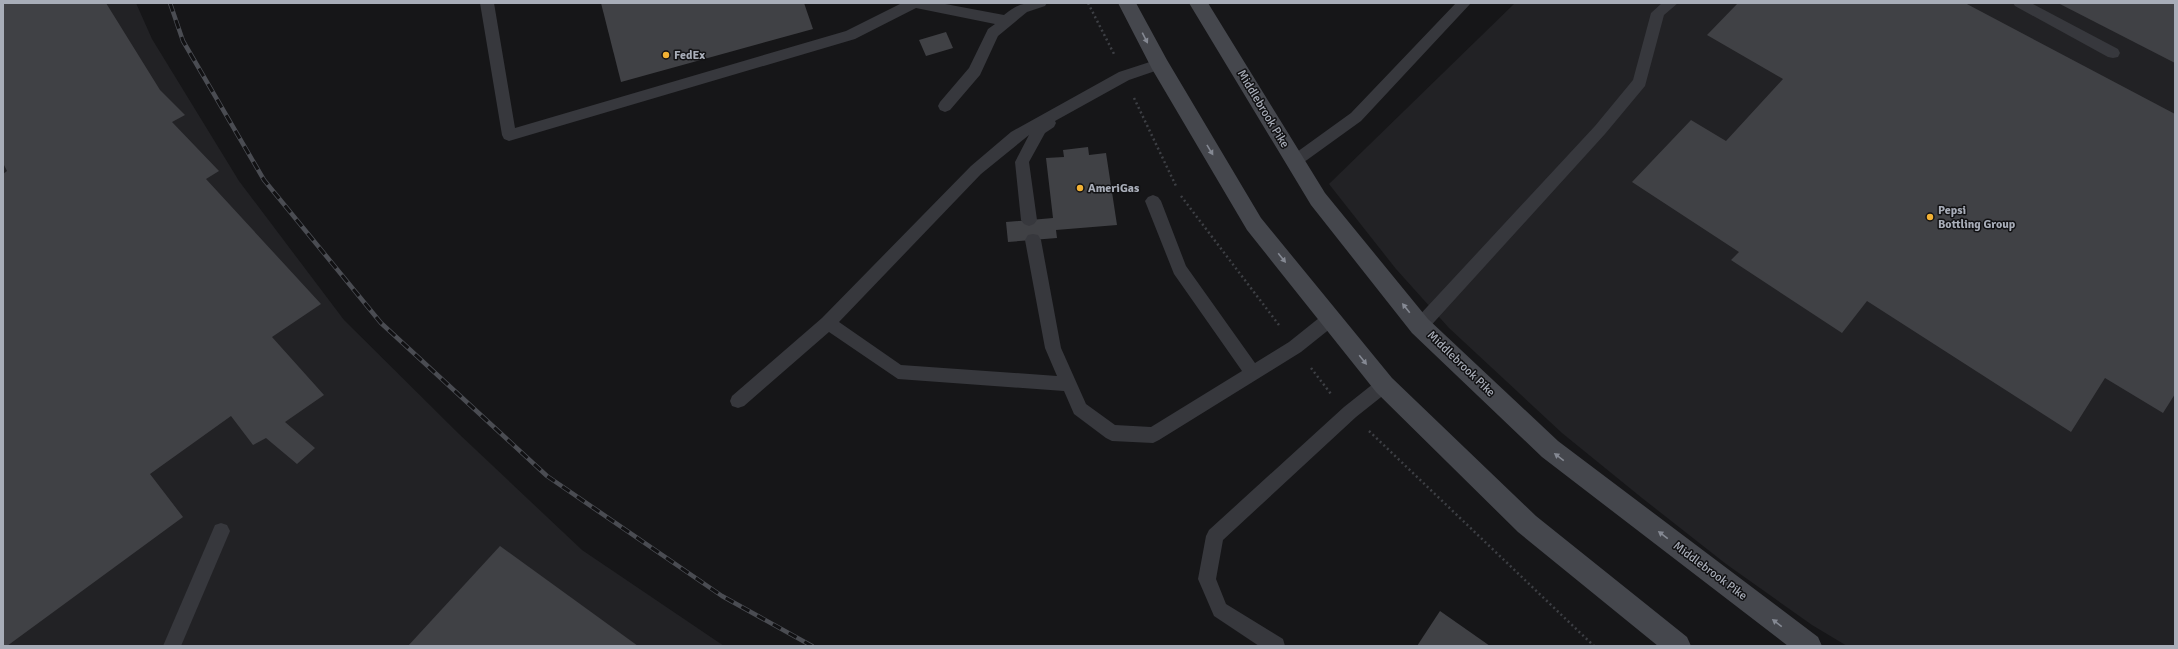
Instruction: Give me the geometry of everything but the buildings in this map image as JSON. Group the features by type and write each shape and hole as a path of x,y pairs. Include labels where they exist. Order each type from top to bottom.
{"main road":[{"path":"1127,3 1159,64 1254,224 1384,385 1526,524 1678,646"},
{"name":"Middlebrook Pike","path":"1198,3 1318,199 1420,326 1550,449 1809,646"}],"lane":[{"path":"487,3 509,135 850,35 914,3 1007,20"},
{"path":"945,106 975,71 993,33 1022,8 1040,3"},
{"path":"1295,161 1356,117 1464,3"},
{"path":"1420,326 1600,130 1640,82 1658,13 1670,3"},
{"path":"2020,3 2113,53"},
{"path":"738,401 828,323 976,170 1016,136 1124,76 1159,64"},
{"path":"1029,220 1022,162 1040,129 1093,92"},
{"path":"1153,201 1180,269 1252,373"},
{"path":"1033,240 1053,348 1080,409 1112,433 1153,435 1295,347 1330,319"},
{"path":"828,323 898,372 1069,384"},
{"path":"1276,646 1220,610 1207,579 1215,536 1350,412 1384,385"},
{"path":"172,646 221,532"}],"shaded area":[{"path":"3,3 136,3 152,39 239,181 344,320 459,434 582,550 724,646 3,646"},
{"path":"1515,3 2175,3 2175,646 1847,646 1812,625 1726,564 1642,498 1562,433 1449,328 1396,269 1329,184"}],"railway":[{"path":"170,3 183,41 264,180 381,323 547,476 722,596 812,646"}],"place":[{"name":"FedEx","path":"666,55"},
{"name":"AmeriGas","path":"1080,188"},
{"name":"Pepsi Bottling Group","path":"1930,217"}]}
